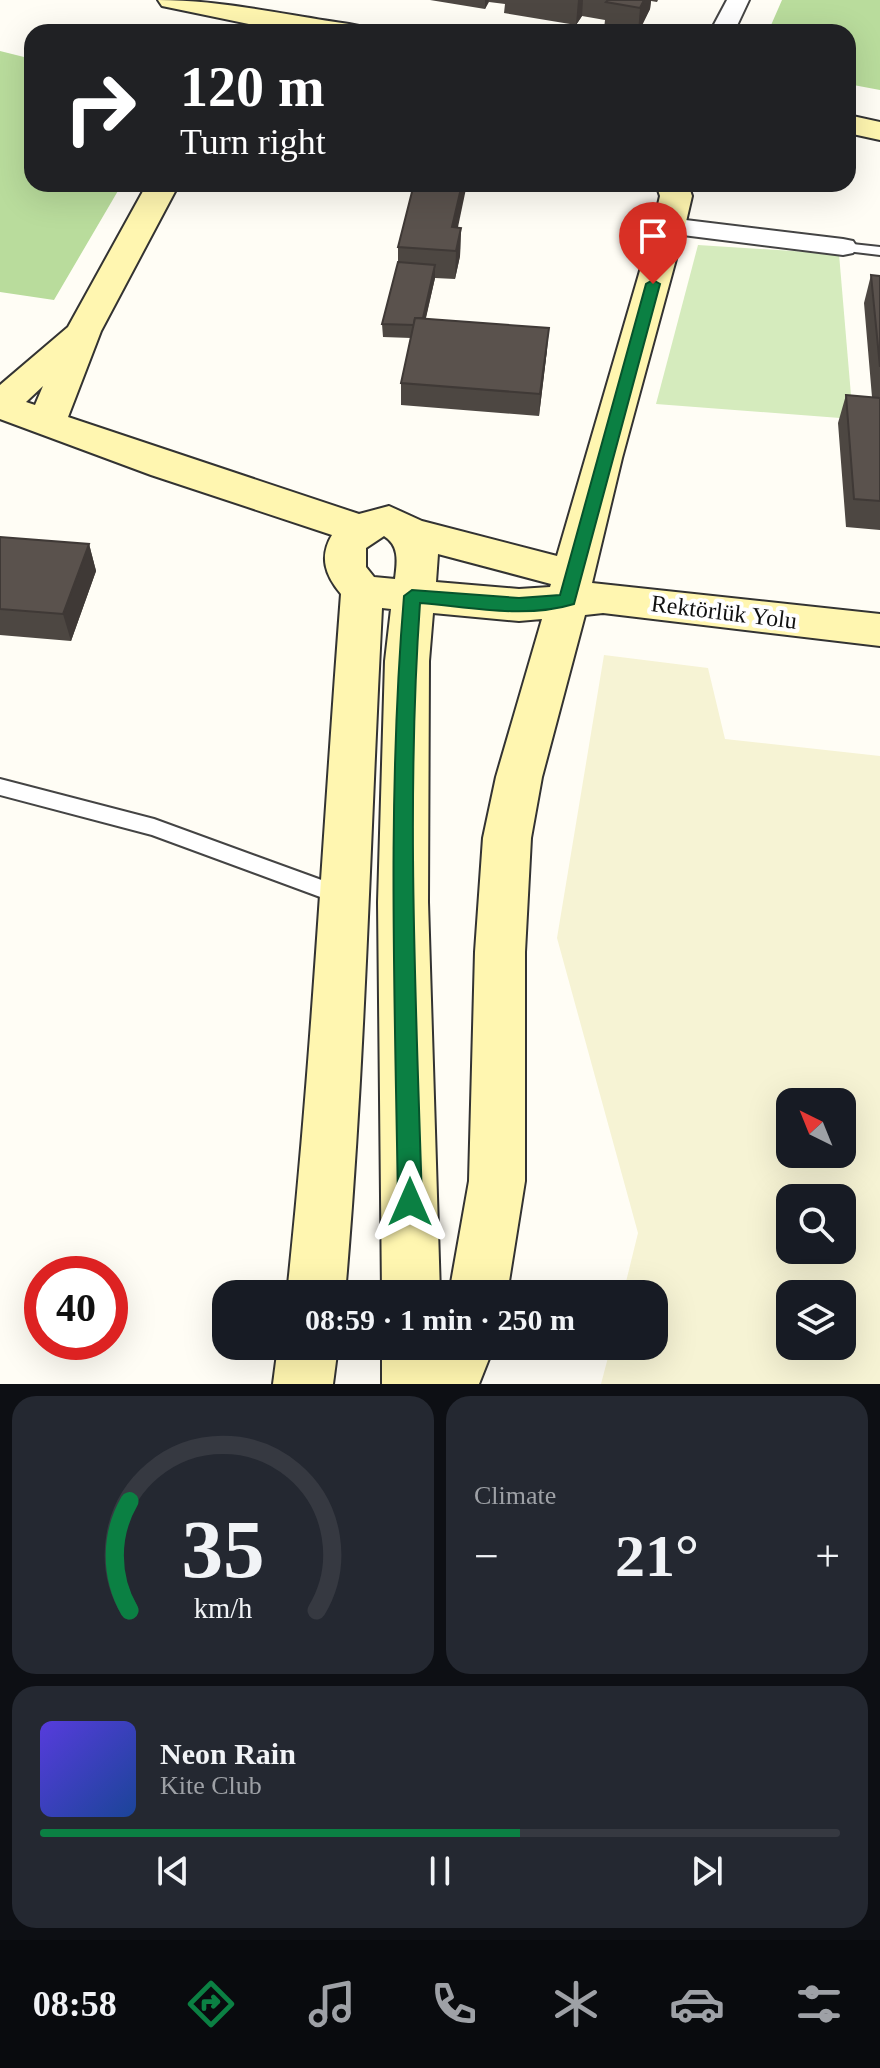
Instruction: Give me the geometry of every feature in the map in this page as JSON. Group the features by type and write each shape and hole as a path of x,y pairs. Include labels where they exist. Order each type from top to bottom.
{"street":[{"path":"176,0 298,24"},
{"path":"726,24 738,0"},
{"path":"856,126 880,131"},
{"path":"47,423 83,331 159,192"},
{"path":"482,1280 491,1247 502,1144 497,978 507,836 537,708 677,198 843,247"},
{"path":"83,331 0,405 360,529 389,520 409,532 570,587"},
{"path":"360,529 342,555 349,579 362,591 519,605 552,604 570,587"},
{"path":"409,532 418,555 407,661 403,902 411,1280"},
{"name":"Rektörlük Yolu","path":"570,587 603,598 880,630"},
{"path":"317,1280 334,1111 342,896 362,591"},
{"path":"303,1384 306,1360"},
{"path":"412,1360 412,1384"},
{"path":"449,1384 458,1360"}],"lane":[{"path":"843,247 880,251"},
{"path":"0,787 154,827 342,896"}],"shaded area":[{"path":"604,655 708,668 725,739 880,756 880,1384 601,1384 607,1360 668,1360 668,1280 626,1280 638,1233 557,938"}],"green space":[{"path":"782,0 880,0 880,90 856,86 856,24 772,24"},
{"path":"0,51 24,57 24,192 117,192 54,300 0,292"},
{"path":"698,245 839,254 853,419 656,404"}],"building":[{"path":"644,0 640,8 606,2"},
{"path":"412,192 460,192 452,227 461,228 456,251 398,247"},
{"path":"398,262 435,265 423,318 415,318 414,325 382,324"},
{"path":"871,275 880,276 880,367"},
{"path":"415,318 549,328 540,394 401,383"},
{"path":"846,395 880,398 880,501 854,499"},
{"path":"0,537 89,544 63,614 0,609"}],"route":[{"path":"410,1202 408,989 403,902 407,661 412,596 519,605 552,604 568,599 653,284"}]}
